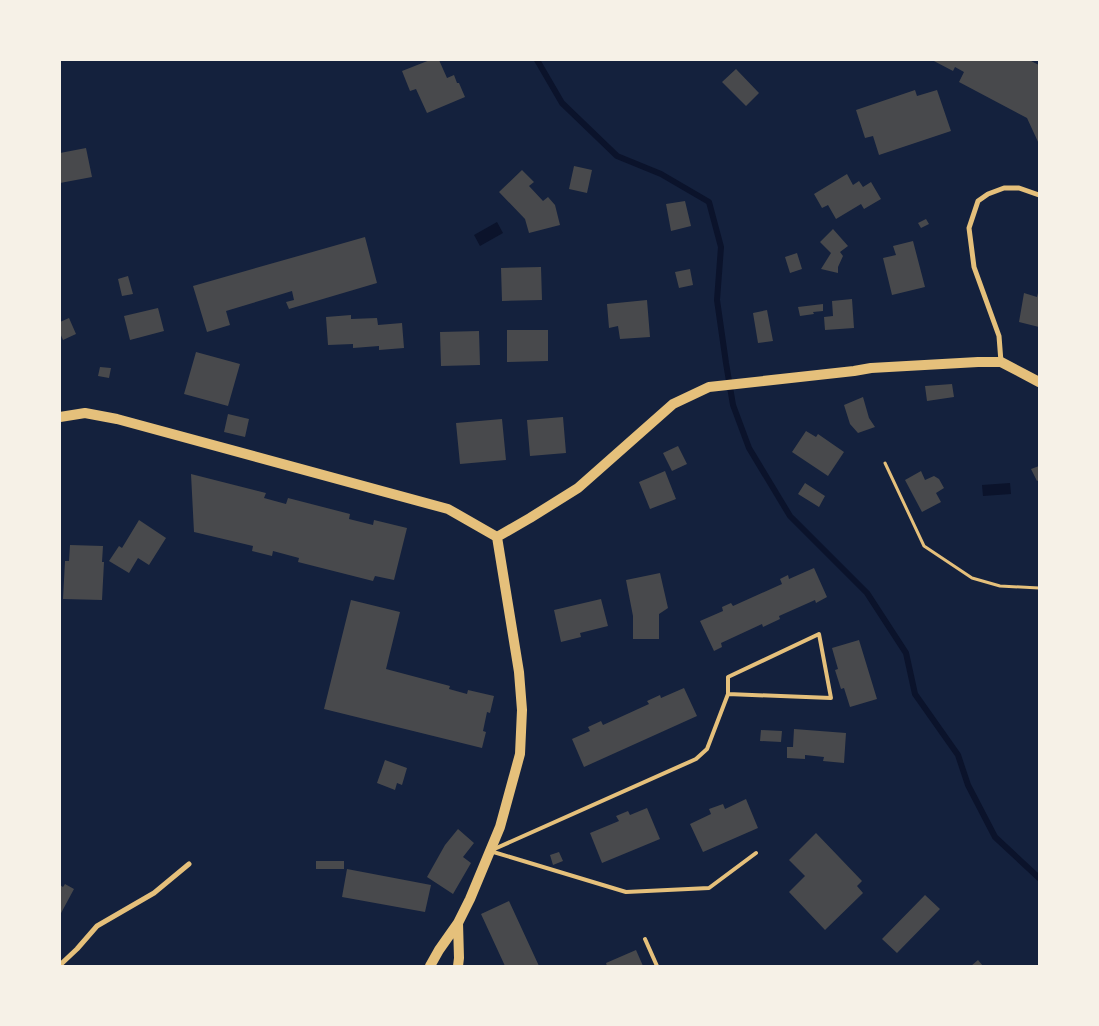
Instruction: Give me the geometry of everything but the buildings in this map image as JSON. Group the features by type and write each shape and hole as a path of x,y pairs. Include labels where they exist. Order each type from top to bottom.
{"main road":[{"path":"497,537 578,488 673,404 710,387 871,368 978,362 1001,362 1039,382"},
{"path":"60,417 85,413 117,419 448,509 497,537"},
{"path":"430,966 458,923 470,899 500,828 520,754 522,710 519,672 497,537"},
{"path":"458,923 458,966"}],"street":[{"path":"1001,362 999,336 974,267 969,228 978,201 988,194 1004,188 1019,188 1039,196"},
{"path":"60,965 97,926 154,893 189,864"}],"lane":[{"path":"490,851 696,759 707,749 728,694 728,678 819,634 831,698 728,694"},
{"path":"490,851 626,892 709,888 756,853"},
{"path":"645,939 657,966"}],"path":[{"path":"885,463 924,546 972,578 1000,586 1039,588"}],"water":[{"path":"497,222 503,233 480,246 474,235"},
{"path":"1010,483 1011,494 983,496 982,485"}],"waterway":[{"path":"537,60 562,103 617,156 661,174 709,202 721,247 717,300 726,363 733,405 749,448 790,516 867,593 906,653 915,694 958,755 968,785 995,837 1039,878"}]}
